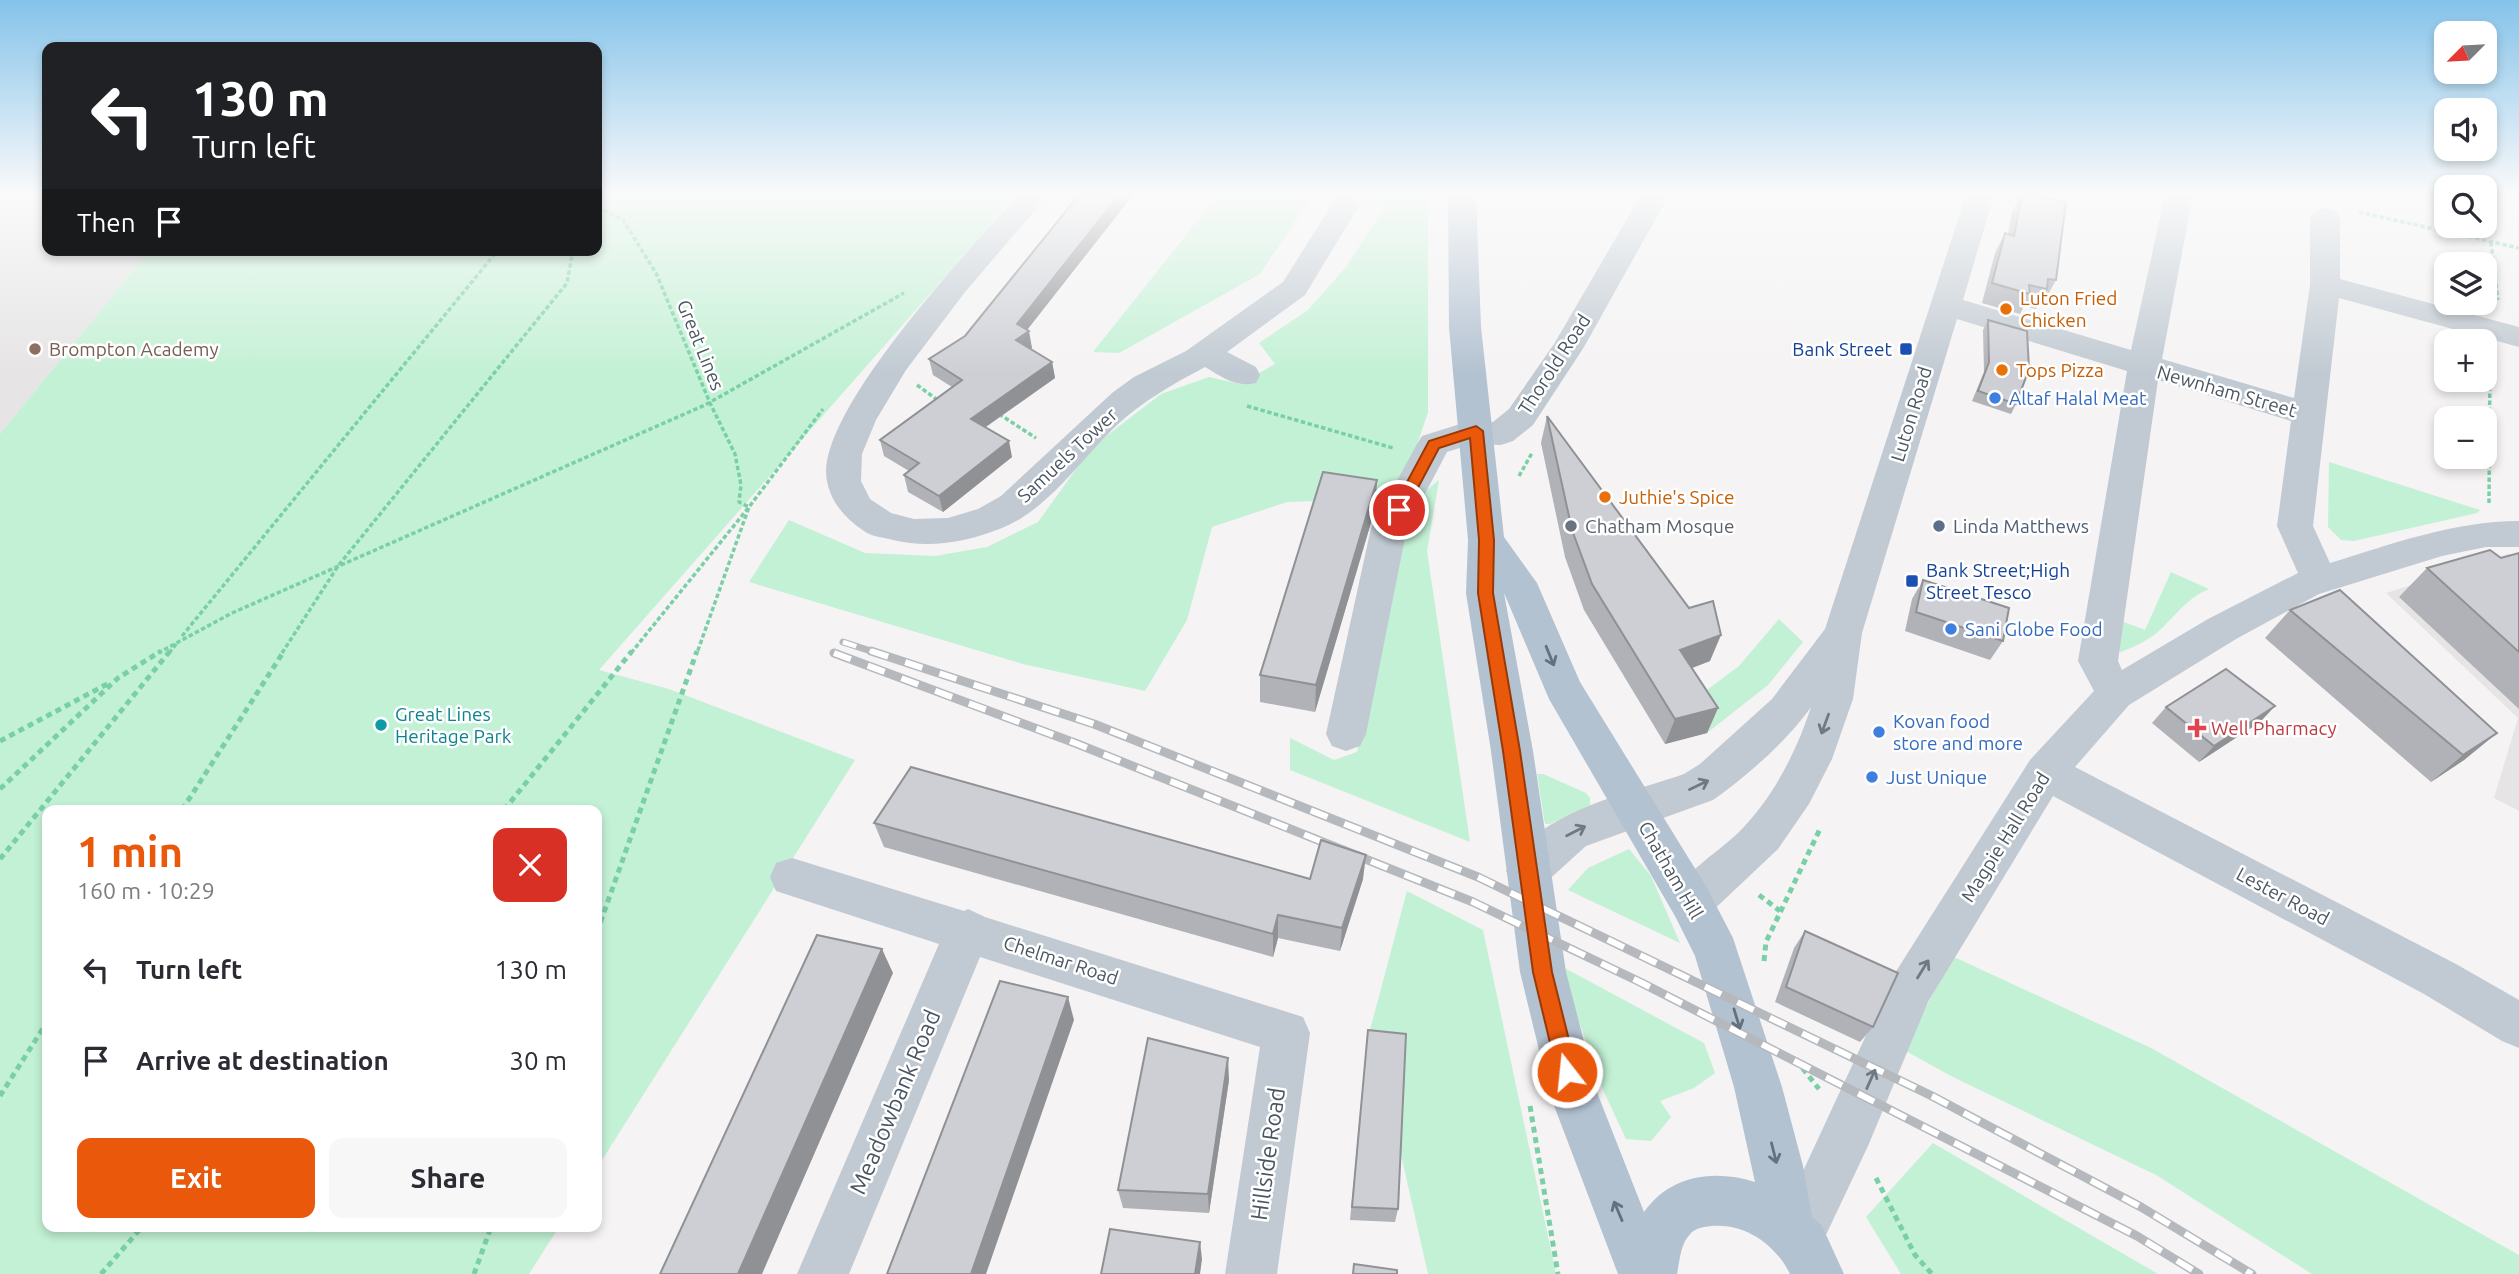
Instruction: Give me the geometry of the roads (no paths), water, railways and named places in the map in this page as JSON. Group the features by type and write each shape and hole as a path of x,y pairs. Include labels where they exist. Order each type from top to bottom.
{"main road":[{"path":"1463,254 1465,327 1486,540 1485,593 1543,972 1560,1047 1595,1155 1644,1274"},
{"name":"Chatham Hill","path":"1486,540 1524,593 1563,688 1691,902 1717,953 1758,1087 1778,1166 1809,1254"},
{"path":"1651,1274 1651,1256 1658,1232 1674,1213 1695,1201 1721,1198 1748,1202 1773,1215 1809,1254"}],"street":[{"name":"Samuels Tower","path":"980,254 957,280 893,364 859,420 847,447 842,471 851,500 863,513 891,528 914,532 948,531 1000,514 1030,492 1104,418 1141,389 1204,354 1294,288 1315,254"},
{"name":"Thorold Road","path":"1346,734 1389,528 1434,444 1476,433 1501,433 1521,417 1567,347 1621,254"},
{"name":"Luton Road","path":"1691,902 1747,852 1787,805 1809,761 1832,705 1843,633 1961,254"},
{"path":"2115,694 2098,661 2141,382 2167,254"},
{"name":"Newnham Street","path":"2320,592 2294,526 2331,254"},
{"path":"2325,285 2503,333"},
{"path":"1944,305 2145,367"},
{"path":"1204,354 1241,389"},
{"name":"Newnham Street","path":"2145,367 2308,414"},
{"name":"Magpie Hall Road","path":"1809,1254 1850,1128 1911,988 2045,772 2115,694 2222,629 2441,544 2503,534"},
{"name":"Luton Road","path":"1528,871 1571,833 1698,787 1715,776 1786,711 1811,678 1826,652 1843,633"},
{"name":"Lester Road","path":"2045,772 2440,979 2519,1024"},
{"name":"Chelmar Road","path":"792,877 968,930 1286,1033"},
{"name":"Meadowbank Road","path":"823,1274 968,930"},
{"name":"Hillside Road","path":"1251,1274 1286,1033"}],"railway":[{"path":"843,642 877,653"},
{"path":"871,651 1094,724 1478,877 1930,1095 2141,1207 2252,1274"},
{"path":"834,653 1075,743 1473,902 1640,982 2137,1236 2199,1274"}],"place":[{"name":"Luton Fried Chicken","path":"2006,309"},
{"name":"Brompton Academy","path":"35,349"},
{"name":"Bank Street","path":"1906,349"},
{"name":"Tops Pizza","path":"2002,370"},
{"name":"Altaf Halal Meat","path":"1995,398"},
{"name":"Juthie's Spice","path":"1605,497"},
{"name":"Chatham Mosque","path":"1571,526"},
{"name":"Linda Matthews","path":"1939,526"},
{"name":"Bank Street;High Street Tesco","path":"1912,581"},
{"name":"Sani Globe Food","path":"1951,629"},
{"name":"Great Lines Heritage Park","path":"381,725"},
{"name":"Well Pharmacy","path":"2197,728"},
{"name":"Kovan food store and more","path":"1879,732"},
{"name":"Just Unique","path":"1872,777"}]}
